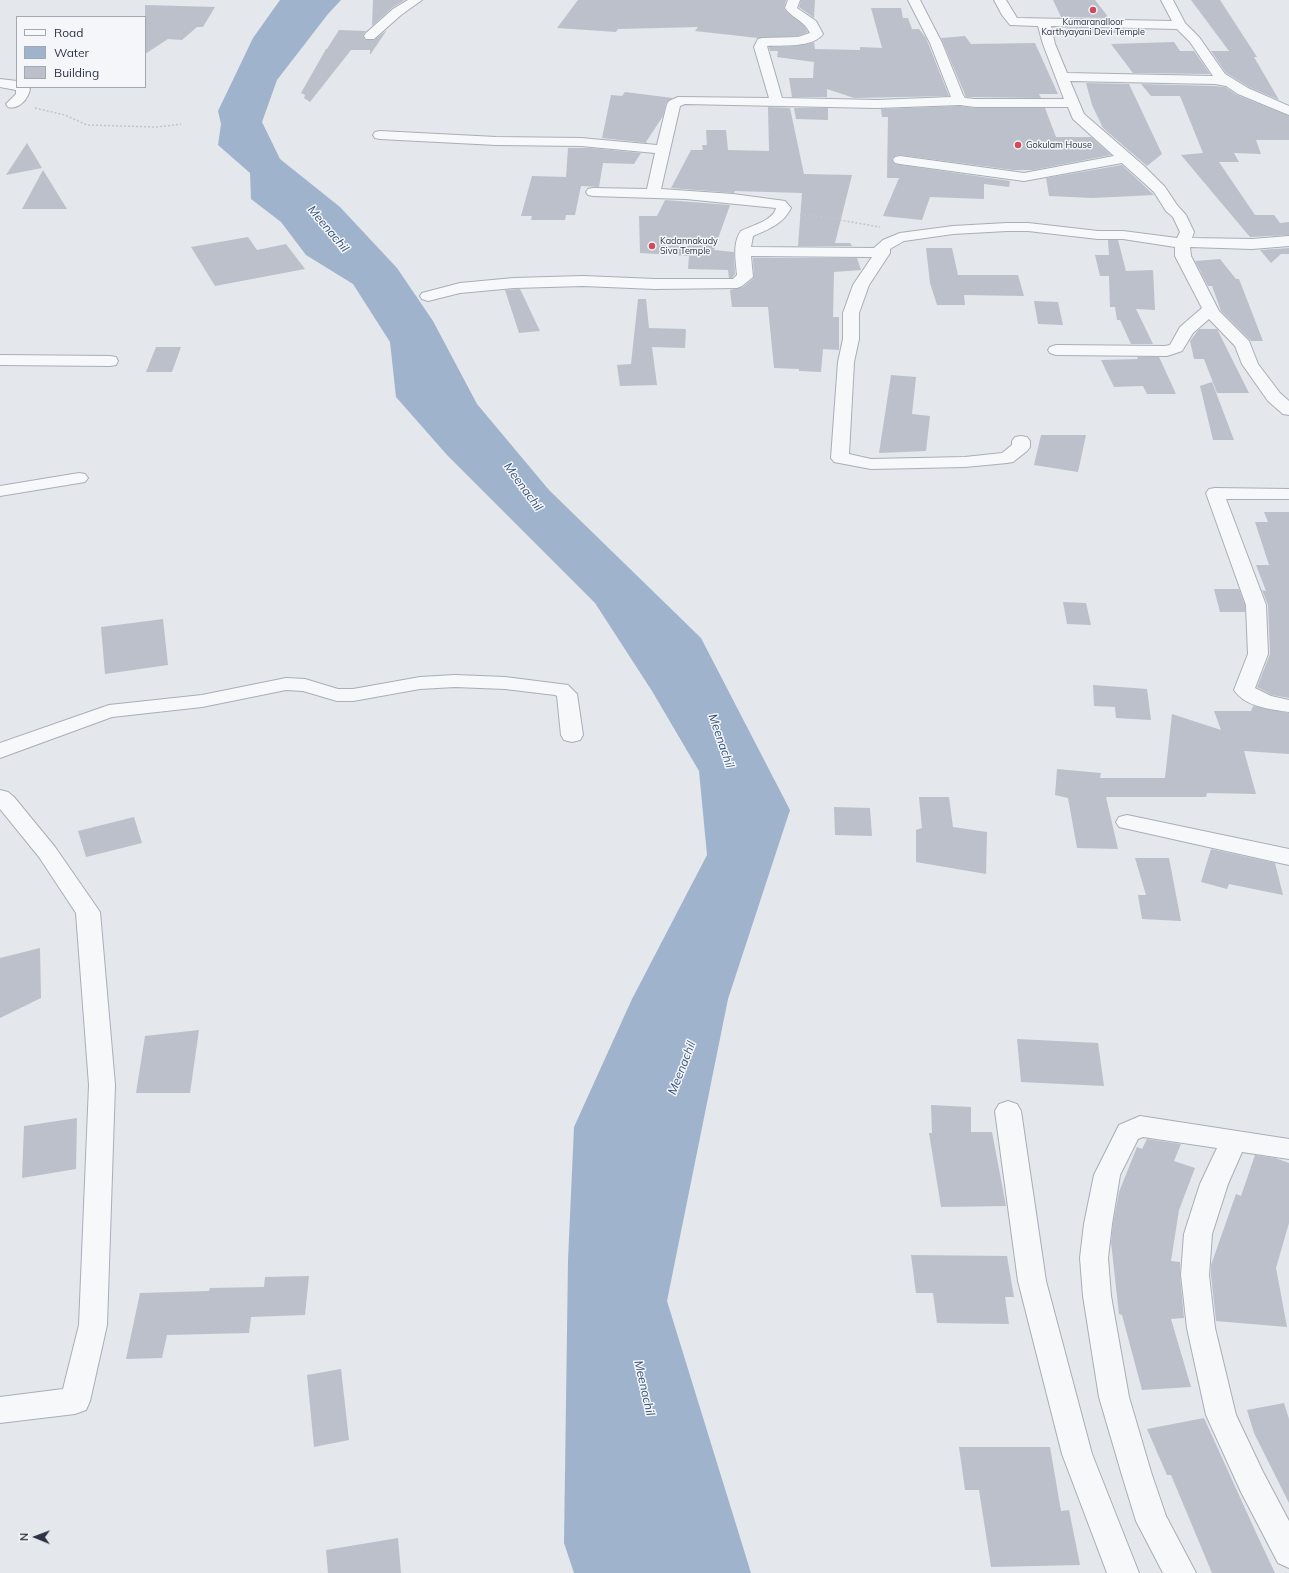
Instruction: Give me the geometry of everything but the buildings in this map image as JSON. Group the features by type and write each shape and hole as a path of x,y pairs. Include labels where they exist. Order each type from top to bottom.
{"street":[{"path":"370,36 397,12 416,0"},
{"path":"777,102 760,47 762,42 802,40 812,38 817,34 813,25 795,13 791,6 794,0"},
{"path":"914,0 918,12 938,48 953,90 960,101"},
{"path":"1000,0 1008,15 1014,22 1180,25"},
{"path":"1167,0 1180,25 1195,40 1220,77 1243,91 1289,111"},
{"path":"1044,23 1045,32 1050,46 1078,116 1139,169 1160,190 1171,208 1179,215 1187,232 1182,243 1183,256 1212,314 1243,344 1250,364 1274,397 1289,410"},
{"path":"1062,77 1207,80 1230,83"},
{"path":"0,82 16,85"},
{"path":"13,104 22,95 22,88"},
{"path":"653,193 674,104 690,99 877,104 960,101 975,103 1073,103"},
{"path":"380,135 496,141 581,142 663,150"},
{"path":"900,160 1024,177 1125,158"},
{"path":"428,296 460,288 520,283 583,281 655,284 737,283 745,277 742,252 746,234 782,214 784,208 780,204 772,203 653,193 593,192"},
{"path":"1022,441 1021,447 1007,458 964,462 871,464 840,458 842,406 846,362 851,339 851,313 861,285 882,253 882,248 888,243 900,237 953,230 1028,227 1098,235 1123,235 1182,243 1206,242 1252,244 1289,241"},
{"path":"742,252 882,253"},
{"path":"1056,350 1167,351 1176,348 1186,330 1210,309"},
{"path":"0,360 110,361"},
{"path":"0,491 79,478"},
{"path":"1289,494 1215,493 1256,605 1258,654 1244,690 1252,698 1266,703 1289,706"},
{"path":"0,751 109,711 202,701 286,684 305,685 338,695 353,695 420,683 455,681 505,683 561,689 567,694 572,735"},
{"path":"0,797 6,802 47,852 88,912 102,1085 93,1325 75,1401 0,1410"},
{"path":"1126,822 1289,857"},
{"path":"1008,1111 1032,1281 1077,1454 1122,1573"},
{"path":"1180,1573 1152,1521 1114,1397 1097,1296 1094,1258 1106,1175 1128,1132 1140,1126 1233,1142 1289,1149"},
{"path":"1233,1142 1214,1184 1198,1234 1195,1275 1201,1328 1221,1415 1252,1482 1289,1553"}],"path":[{"path":"13,104 65,115 87,125 157,127 181,124"},
{"path":"782,214 823,217 918,234"}],"water":[{"name":"Meenachil","path":"280,0 341,0 328,14 277,80 262,122 280,159 340,207 397,268 433,321 477,404 549,490 701,638 790,810 728,999 667,1301 751,1573 574,1573 564,1543 568,1260 574,1127 632,999 707,855 699,771 652,691 595,603 447,455 396,397 390,342 353,284 306,255 281,222 251,199 250,173 218,145 221,124 218,111 253,38"}],"place":[{"name":"Kumaranalloor Karthyayani Devi Temple","path":"1093,10"},
{"name":"Gokulam House","path":"1018,145"},
{"name":"Kadannakudy Siva Temple","path":"652,246"}]}
